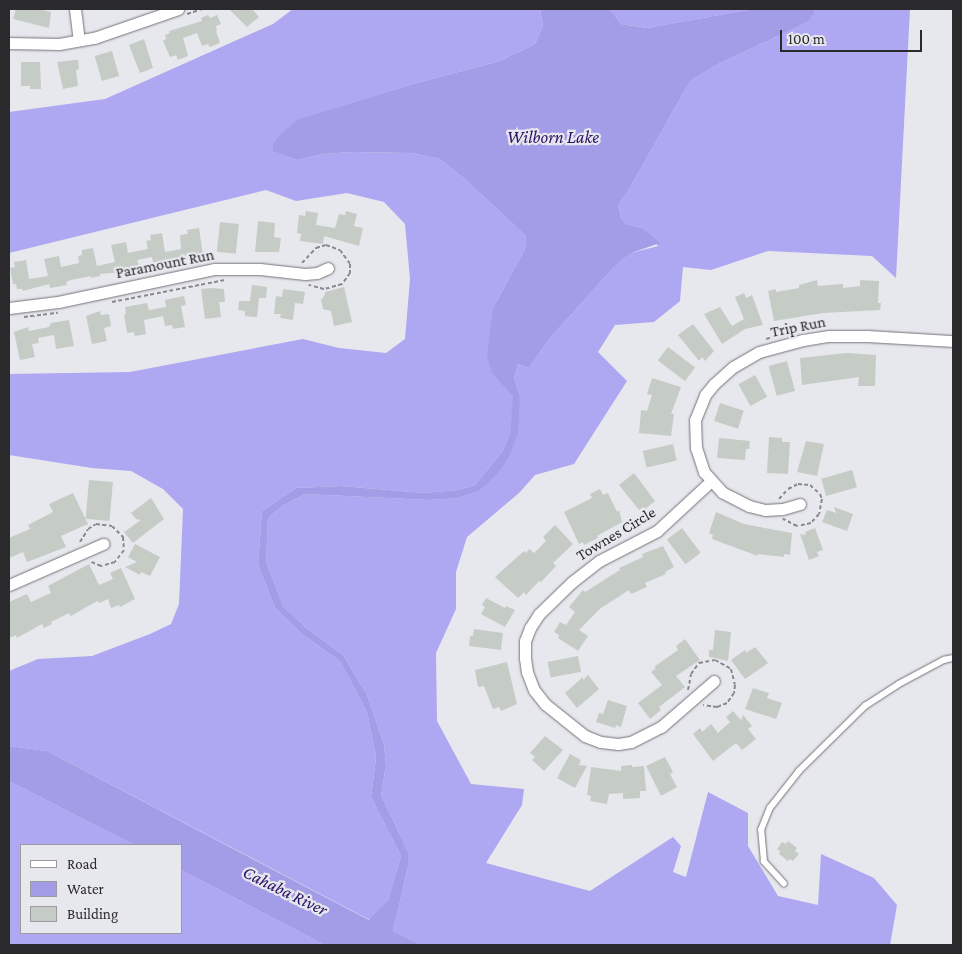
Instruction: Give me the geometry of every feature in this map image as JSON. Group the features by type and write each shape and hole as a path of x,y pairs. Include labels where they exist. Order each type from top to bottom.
{"street":[{"path":"75,9 79,40"},
{"path":"9,43 60,44 107,33 177,9"},
{"name":"Paramount Run","path":"9,308 58,302 214,269 260,269 305,274 317,273 328,268"},
{"name":"Trip Run","path":"800,504 782,509 765,510 734,500 711,481 704,472 696,448 695,420 698,408 714,384 744,360 772,347 829,336 868,336 953,341"},
{"name":"Townes Circle","path":"711,481 657,531 599,561 572,582 539,614 530,628 525,641 525,658 527,672 534,690 545,704 585,736 601,742 618,744 631,742 661,727 714,681"},
{"path":"9,585 103,544"}],"lane":[{"path":"784,884 764,862 761,830 770,808 799,771 865,706 899,684 944,660 953,658"}],"path":[{"path":"760,341 787,334"},
{"path":"687,692 690,674 699,663 715,660 731,669 735,685 728,704 716,707 700,705"}],"shaded area":[{"path":"293,9 540,9 543,26 535,44 500,61 413,84 300,119 274,151 297,160 323,154 352,152 411,153 440,159 467,181 526,236 525,249 493,308 492,374 514,396 510,434 502,452 475,485 458,490 424,493 341,486 296,488 262,511 258,564 275,608 302,634 340,661 367,712 376,757 371,797 401,856 388,900 370,920 47,751 9,746 9,671 38,659 92,656 171,624 179,604 183,509 163,489 131,471 92,468 9,455 9,374 130,372 303,339 339,348 386,353 405,339 410,279 405,224 384,202 347,193 296,201 266,190 9,253 9,112 105,99 273,24"},
{"path":"610,9 753,9 647,28 621,24"},
{"path":"814,9 910,9 896,278 872,256 768,251 711,270 683,267 680,301 654,322 615,325 598,352 627,381 574,464 535,475 519,493 467,537 456,572 456,609 436,653 437,721 471,784 524,789 522,805 486,863 590,891 673,837 681,846 673,872 686,877 708,792 748,813 748,846 778,896 818,905 821,854 874,878 897,905 890,945 422,945 393,931 408,867 408,852 381,795 386,766 384,745 367,695 343,655 305,627 283,606 266,562 268,518 282,506 305,494 428,500 459,498 479,491 509,457 520,396 514,378 518,364 529,368 549,339 614,267 631,253 658,246 642,228 626,224 621,218 618,205 690,81 718,64 808,22 815,12"},
{"path":"9,781 132,844 20,844 20,934 182,934 182,871 325,945 9,945"}],"water":[{"name":"Wilborn Lake","path":"540,9 610,9 621,24 647,28 753,9 814,9 815,12 808,22 718,64 690,81 618,205 621,218 626,224 642,228 660,243 631,253 614,267 549,339 529,368 518,364 514,378 520,396 518,433 509,457 497,474 479,491 459,498 428,500 305,494 282,506 268,518 266,562 283,606 305,627 343,655 367,695 384,745 386,766 381,795 408,852 408,867 393,931 422,945 325,945 182,871 182,844 132,844 9,781 9,746 47,751 369,920 388,900 401,856 371,797 376,757 367,712 340,661 302,634 275,608 258,564 262,511 296,488 340,486 424,493 458,490 475,485 502,452 510,434 513,396 492,374 487,355 493,308 525,249 526,236 467,181 440,159 411,153 352,152 323,154 297,160 273,151 273,144 282,133 299,119 413,84 500,61 535,44 543,26"}],"building":[{"path":"16,9 39,9 51,12 49,28 13,19"},
{"path":"229,9 252,9 259,17 247,27"},
{"path":"208,15 210,18 217,15 221,24 216,26 220,43 210,47 208,44 202,46 197,33 183,38 188,56 178,60 176,55 170,57 163,41 166,39 165,35 170,33 169,31 202,21 201,18"},
{"path":"144,39 153,68 140,73 129,45"},
{"path":"112,51 119,76 102,81 95,56"},
{"path":"78,60 79,69 76,70 78,86 63,89 57,62"},
{"path":"21,62 40,62 41,89 30,89 30,86 21,86"},
{"path":"306,211 318,213 316,225 335,228 339,214 345,215 346,211 357,214 354,226 363,228 359,246 324,236 323,244 300,241 301,234 297,233 299,215 305,216"},
{"path":"258,221 275,223 274,237 281,238 279,252 255,252"},
{"path":"220,222 239,224 236,254 217,252"},
{"path":"199,228 203,255 168,260 168,262 159,264 159,262 153,262 152,257 137,260 139,266 133,267 134,271 100,274 100,276 91,278 91,276 71,280 66,282 67,285 50,288 49,284 23,291 22,289 17,289 16,284 13,284 10,268 15,267 14,262 26,260 29,279 48,276 44,259 59,256 61,267 79,263 78,256 82,255 82,250 93,248 97,266 115,262 111,245 126,242 128,253 148,249 146,241 151,240 150,235 162,233 165,252 181,249 180,235 188,234 187,230"},
{"path":"817,280 818,286 843,284 843,288 860,286 860,280 879,281 878,303 881,303 880,310 823,313 774,321 768,291 776,289 776,292 799,288 799,285"},
{"path":"252,285 267,287 266,298 259,298 257,317 245,316 245,311 238,310 239,301 250,301"},
{"path":"344,287 352,322 334,326 331,311 323,309 321,300 325,292"},
{"path":"201,289 224,289 225,302 219,302 221,317 205,319"},
{"path":"283,289 305,292 303,304 295,303 293,320 280,318 281,314 274,314 276,296 282,297"},
{"path":"744,293 746,298 752,295 763,325 745,329 722,344 704,314 720,307 732,326 744,319 735,297"},
{"path":"184,296 186,305 181,306 185,327 173,329 172,325 165,326 163,316 144,320 146,334 135,336 134,332 127,333 124,315 126,314 125,307 147,303 149,310 166,307 165,300"},
{"path":"100,311 101,315 109,314 111,326 104,328 107,341 92,344 86,316"},
{"path":"69,320 74,346 56,349 54,335 38,338 39,343 32,344 35,357 20,360 14,332 28,327 29,331 49,327 51,323"},
{"path":"693,324 714,351 705,361 702,357 699,361 678,335"},
{"path":"668,347 695,367 685,381 658,361"},
{"path":"847,353 876,355 875,386 858,386 859,377 802,385 800,358"},
{"path":"787,361 795,391 777,396 769,366"},
{"path":"755,375 767,397 751,406 738,384"},
{"path":"652,378 681,387 671,414 674,414 671,436 639,433 641,410 647,411 652,395 647,394"},
{"path":"720,403 744,411 738,429 714,421"},
{"path":"769,437 782,438 782,442 790,442 788,474 767,473"},
{"path":"719,438 750,441 749,449 746,449 745,460 717,458"},
{"path":"806,441 824,444 817,476 797,472"},
{"path":"673,444 677,461 647,468 643,451"},
{"path":"852,470 857,487 826,496 821,479"},
{"path":"634,473 655,501 645,509 643,507 639,510 619,485"},
{"path":"89,480 113,482 110,521 86,519"},
{"path":"600,489 603,495 608,493 617,512 619,510 622,522 597,536 598,538 584,545 583,542 579,544 564,512 592,498 590,494"},
{"path":"73,493 88,524 61,536 66,547 27,562 23,552 9,558 9,538 30,529 28,525 53,512 49,504"},
{"path":"151,498 164,519 133,543 124,532 141,520 136,519 131,513"},
{"path":"834,507 853,514 847,531 822,522 827,510 836,513"},
{"path":"716,512 744,524 792,533 790,555 784,554 784,557 758,554 758,556 712,539 713,535 709,533"},
{"path":"555,525 573,544 553,563 556,566 541,582 539,581 526,595 524,592 518,598 495,577 524,551 526,553 529,549 534,553 546,541 543,537"},
{"path":"682,528 701,553 685,564 667,539"},
{"path":"815,528 823,550 817,552 819,556 809,560 800,534 806,535 805,532"},
{"path":"135,544 160,557 150,576 141,572 140,575 125,567 137,562 128,557"},
{"path":"663,546 674,567 665,572 666,574 645,583 647,587 631,594 629,590 601,608 579,630 588,636 578,651 558,638 559,635 554,632 560,622 566,625 575,612 569,607 583,590 585,592 620,570 619,568 643,557 642,554"},
{"path":"89,564 99,585 113,579 110,573 121,568 135,599 120,607 119,605 111,608 108,599 99,603 97,601 71,616 69,613 51,622 52,624 44,628 42,624 17,638 16,635 9,638 9,602 27,594 31,602 51,593 48,586"},
{"path":"486,598 505,608 506,606 515,610 505,627 481,614 485,607 482,605"},
{"path":"474,629 503,633 501,650 469,646 470,636 473,636"},
{"path":"715,630 731,632 728,661 709,657 709,650 713,650"},
{"path":"685,639 700,660 676,676 685,687 659,707 661,710 650,719 638,703 662,685 651,672 656,668 654,667 678,650 676,646"},
{"path":"755,647 768,663 745,679 731,660 745,650 746,653"},
{"path":"578,656 581,672 551,678 548,662"},
{"path":"507,662 517,704 501,711 499,707 493,709 484,686 478,687 475,670"},
{"path":"588,675 599,689 577,708 565,693 583,677 583,680"},
{"path":"753,688 769,693 767,698 782,703 776,719 745,709"},
{"path":"608,700 627,706 621,727 616,725 615,728 596,722 599,713 603,714"},
{"path":"733,711 741,720 743,715 752,726 748,729 756,739 742,750 736,743 713,761 693,734 700,728 702,732 711,724 718,733 730,722 726,717"},
{"path":"545,736 563,750 544,771 532,760 535,757 530,753"},
{"path":"570,754 581,760 579,765 587,766 575,788 557,778"},
{"path":"665,757 673,772 670,774 677,787 661,796 646,766"},
{"path":"632,765 632,767 644,766 646,791 640,791 640,798 623,799 623,793 609,794 607,804 590,801 591,796 587,795 591,767 621,771 621,766"},
{"path":"788,841 797,848 795,851 799,854 793,861 790,859 788,861 779,854 780,851 777,849 782,842 786,844"}],"water label":[{"name":"Cahaba River","path":"285,891"}]}
